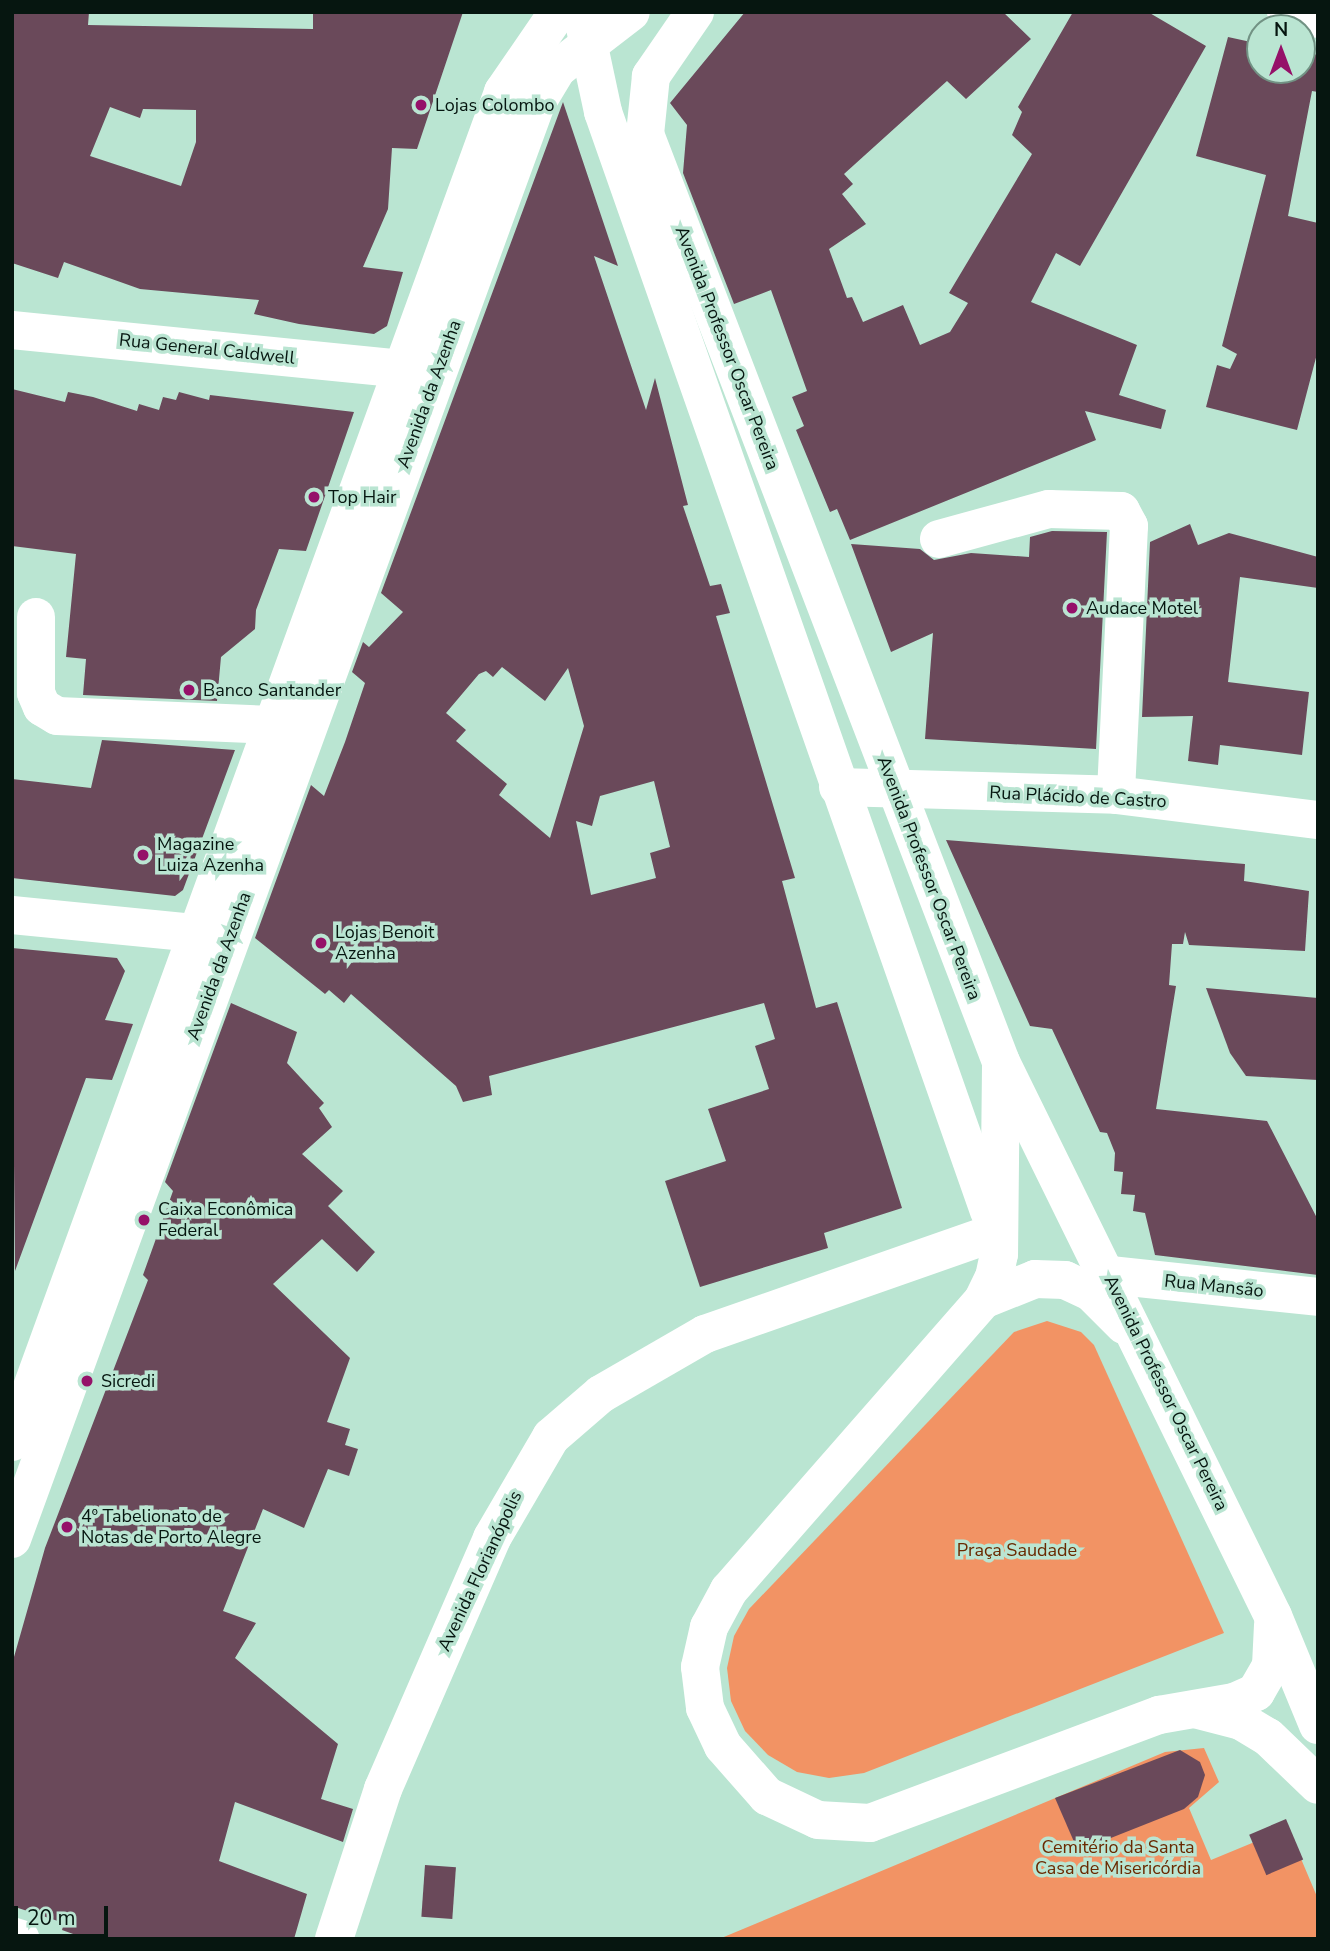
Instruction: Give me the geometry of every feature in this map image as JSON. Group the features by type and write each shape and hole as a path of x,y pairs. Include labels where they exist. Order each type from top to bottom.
{"main road":[{"name":"Avenida da Azenha","path":"12,1442 503,92 558,12"},
{"name":"Avenida da Azenha","path":"12,1539 536,104 584,27 631,12"},
{"name":"Avenida Professor Oscar Pereira","path":"695,12 651,76 645,134 894,789 1001,1062 1110,1275 1273,1615 1318,1725"},
{"path":"1286,12 1318,19"},
{"name":"Avenida Professor Oscar Pereira","path":"584,27 603,112 996,1232"},
{"name":"Rua General Caldwell","path":"12,330 402,369"},
{"path":"939,539 1049,509 1121,511 1129,526 1116,795"},
{"path":"36,617 36,693 42,707 57,716 272,725"},
{"name":"Rua Plácido de Castro","path":"838,787 1116,795 1318,820"},
{"path":"12,915 196,933"},
{"path":"1001,1062 996,1232 999,1254 983,1300 729,1590 709,1627 700,1667 705,1708 723,1746 767,1796 818,1820 870,1823 1159,1715 1197,1710 1256,1692 1271,1666 1273,1615"},
{"name":"Avenida Florianópolis","path":"334,1939 383,1789 470,1588 518,1487 551,1437 601,1394 705,1334 996,1232"},
{"name":"Rua Mansão","path":"1110,1275 1318,1297"},
{"path":"983,1300 1035,1279 1065,1280 1113,1310 1150,1360"},
{"path":"1197,1710 1241,1721 1268,1737 1318,1786"},
{"path":"12,1936 21,1939"}],"green space":[{"name":"Praça Saudade","path":"1047,1321 1081,1332 1094,1345 1224,1633 864,1773 829,1778 797,1772 768,1755 745,1731 731,1701 727,1668 734,1636 749,1609 1014,1332"},
{"name":"Cemitério da Santa Casa de Misericórdia","path":"1204,1748 1219,1782 1189,1808 1211,1860 1288,1828 1318,1899 1318,1939 719,1939 1165,1752"}],"building":[{"path":"12,12 89,12 88,25 313,29 313,12 463,12 417,149 392,148 388,209 363,267 403,272 387,326 374,334 299,324 254,314 259,300 140,289 64,262 58,278 12,263","holes":["110,107 140,118 143,109 196,110 196,142 181,186 90,156"]},
{"path":"745,12 1003,12 1031,39 966,99 947,81 844,174 853,184 842,194 866,224 829,249 847,298 852,297 863,322 903,305 920,345 950,332 968,303 949,293 1032,154 1012,135 1022,112 1018,107 1073,12 1148,12 1206,46 1080,266 1056,253 1031,302 1137,345 1119,395 1166,410 1161,429 1085,411 1096,440 850,540 837,509 830,512 796,430 804,426 792,397 807,391 771,290 734,304 683,173 687,125 670,103"},
{"path":"1228,37 1246,41 1246,84 1316,84 1318,55 1318,92 1312,91 1288,216 1318,223 1318,350 1297,430 1206,407 1217,365 1230,369 1237,354 1222,346 1266,175 1196,156"},
{"path":"563,102 618,266 594,256 646,410 655,378 688,505 683,506 710,586 721,584 730,613 716,616 795,878 782,881 816,1008 837,1002 902,1208 824,1233 828,1248 700,1287 665,1181 726,1161 708,1109 769,1089 755,1046 775,1039 764,1003 489,1076 492,1095 463,1102 456,1086 351,994 344,1003 329,990 325,994 255,938 311,785 324,796 345,742 365,683 352,672 363,642 369,647 403,612 381,593","holes":["502,667 545,701 568,668 584,726 550,838 499,795 507,784 456,741 466,730 446,713 479,674 486,671 493,677","654,781 670,847 650,853 656,878 591,895 576,821 592,826 600,796"]},
{"path":"12,389 65,402 68,392 137,411 139,404 159,410 163,397 176,400 179,392 209,400 210,395 354,412 306,551 279,549 256,610 255,629 221,657 217,701 83,695 86,659 66,657 76,554 12,546"},
{"path":"1190,524 1198,545 1229,533 1318,557 1318,588 1240,577 1228,682 1309,692 1302,755 1220,745 1218,765 1188,761 1193,716 1142,717 1150,542"},
{"path":"1052,531 1107,532 1096,749 925,739 933,633 891,652 851,544 920,549 934,560 971,553 1029,557 1030,537"},
{"path":"102,740 235,750 183,890 175,896 12,878 12,779 91,788"},
{"path":"946,840 1245,864 1244,881 1309,891 1305,951 1189,945 1185,932 1183,944 1172,944 1169,985 1176,986 1156,1109 1267,1121 1318,1220 1318,1275 1155,1255 1145,1213 1133,1211 1135,1195 1121,1194 1123,1172 1114,1171 1115,1153 1107,1133 1100,1132 1052,1029 1030,1026"},
{"path":"12,948 117,958 125,971 105,1020 133,1024 112,1080 86,1078 15,1271"},
{"path":"1206,988 1318,998 1318,1080 1246,1076 1230,1053"},
{"path":"231,1003 297,1032 287,1063 324,1103 319,1108 332,1127 302,1154 343,1191 328,1206 375,1252 357,1272 322,1239 273,1284 350,1358 327,1422 350,1429 345,1445 358,1449 349,1476 328,1469 304,1528 263,1509 223,1611 256,1623 235,1658 338,1744 321,1799 353,1809 343,1842 235,1802 219,1861 307,1894 294,1939 87,1939 62,1930 64,1923 12,1906 12,1664 45,1548 148,1280 143,1275 173,1191 165,1182"},
{"path":"1180,1750 1200,1762 1205,1775 1198,1797 1184,1809 1078,1851 1055,1798"},
{"path":"1286,1819 1303,1860 1266,1875 1249,1835"},
{"path":"425,1865 456,1867 452,1919 421,1917"}],"place":[{"name":"Lojas Colombo","path":"421,105"},
{"name":"Top Hair","path":"314,497"},
{"name":"Audace Motel","path":"1072,608"},
{"name":"Banco Santander","path":"189,690"},
{"name":"Magazine Luiza Azenha","path":"143,855"},
{"name":"Lojas Benoit Azenha","path":"321,943"},
{"name":"Caixa Econômica Federal","path":"144,1220"},
{"name":"Sicredi","path":"87,1381"},
{"name":"4º Tabelionato de Notas de Porto Alegre","path":"67,1527"}]}
